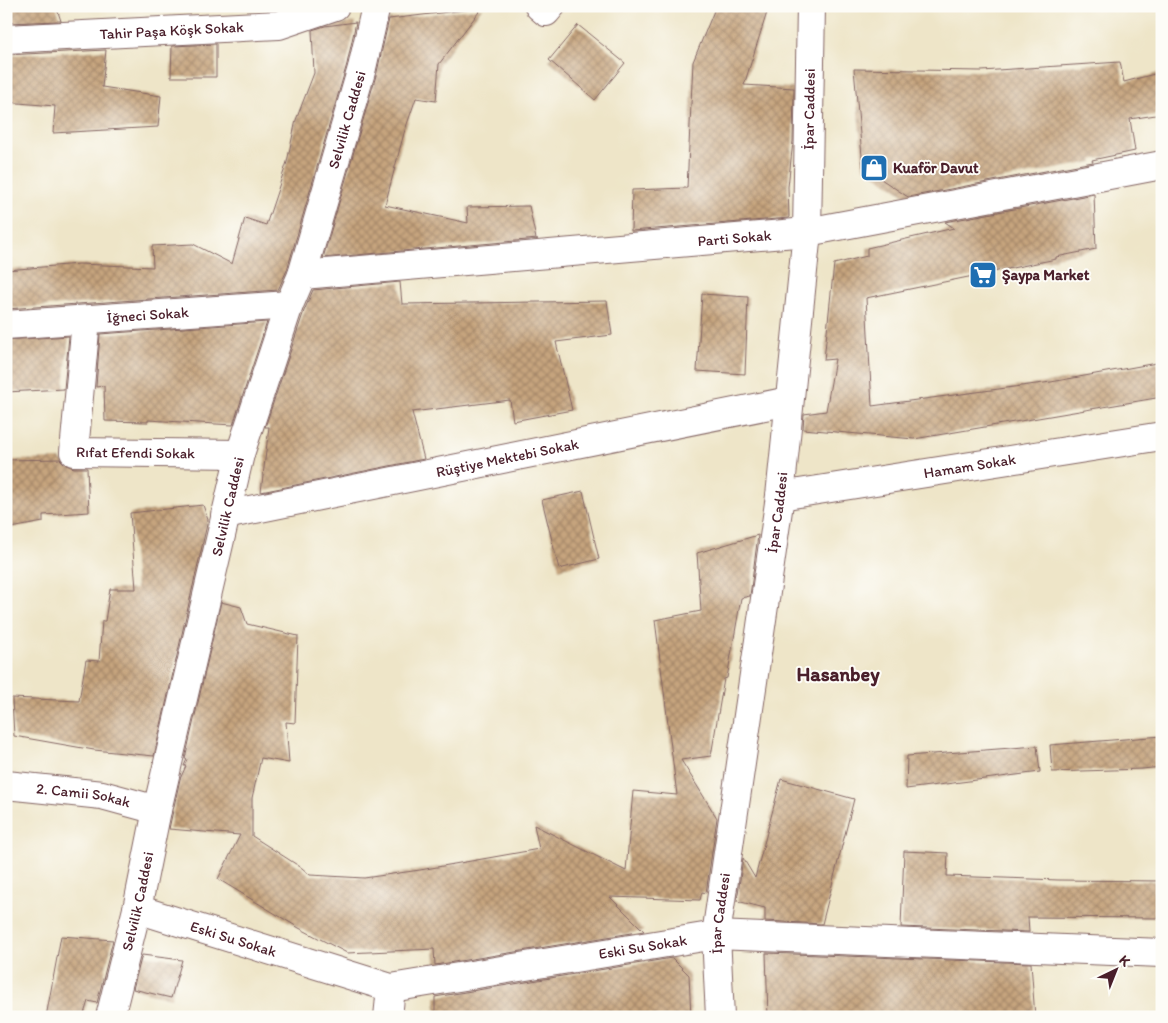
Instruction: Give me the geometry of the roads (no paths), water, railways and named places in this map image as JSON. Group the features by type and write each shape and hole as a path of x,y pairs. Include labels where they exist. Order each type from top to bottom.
{"street":[{"name":"Tahir Paşa Köşk Sokak","path":"6,39 279,25 335,6"},
{"name":"Selvilik Caddesi","path":"110,1017 137,909 157,810 240,454 289,305 302,275 362,68 376,6"},
{"path":"539,6 546,12 551,6"},
{"name":"İpar Caddesi","path":"720,1017 716,935 780,496 807,232 811,6"},
{"name":"Parti Sokak","path":"302,275 807,232 1162,165"},
{"name":"İğneci Sokak","path":"6,325 289,305"},
{"name":"Rıfat Efendi Sokak","path":"86,320 74,452 240,454"},
{"name":"Rüştiye Mektebi Sokak","path":"225,515 789,401"},
{"name":"Hamam Sokak","path":"780,496 1162,436"},
{"name":"2. Camii Sokak","path":"6,785 102,795 157,810"},
{"name":"Eski Su Sokak","path":"137,909 391,988 716,935 1162,953"},
{"path":"388,1017 391,988"}],"place":[{"name":"Kuaför Davut","path":"874,168"},
{"name":"Şaypa Market","path":"983,275"}],"district":[{"name":"Hasanbey","path":"838,674"}]}
